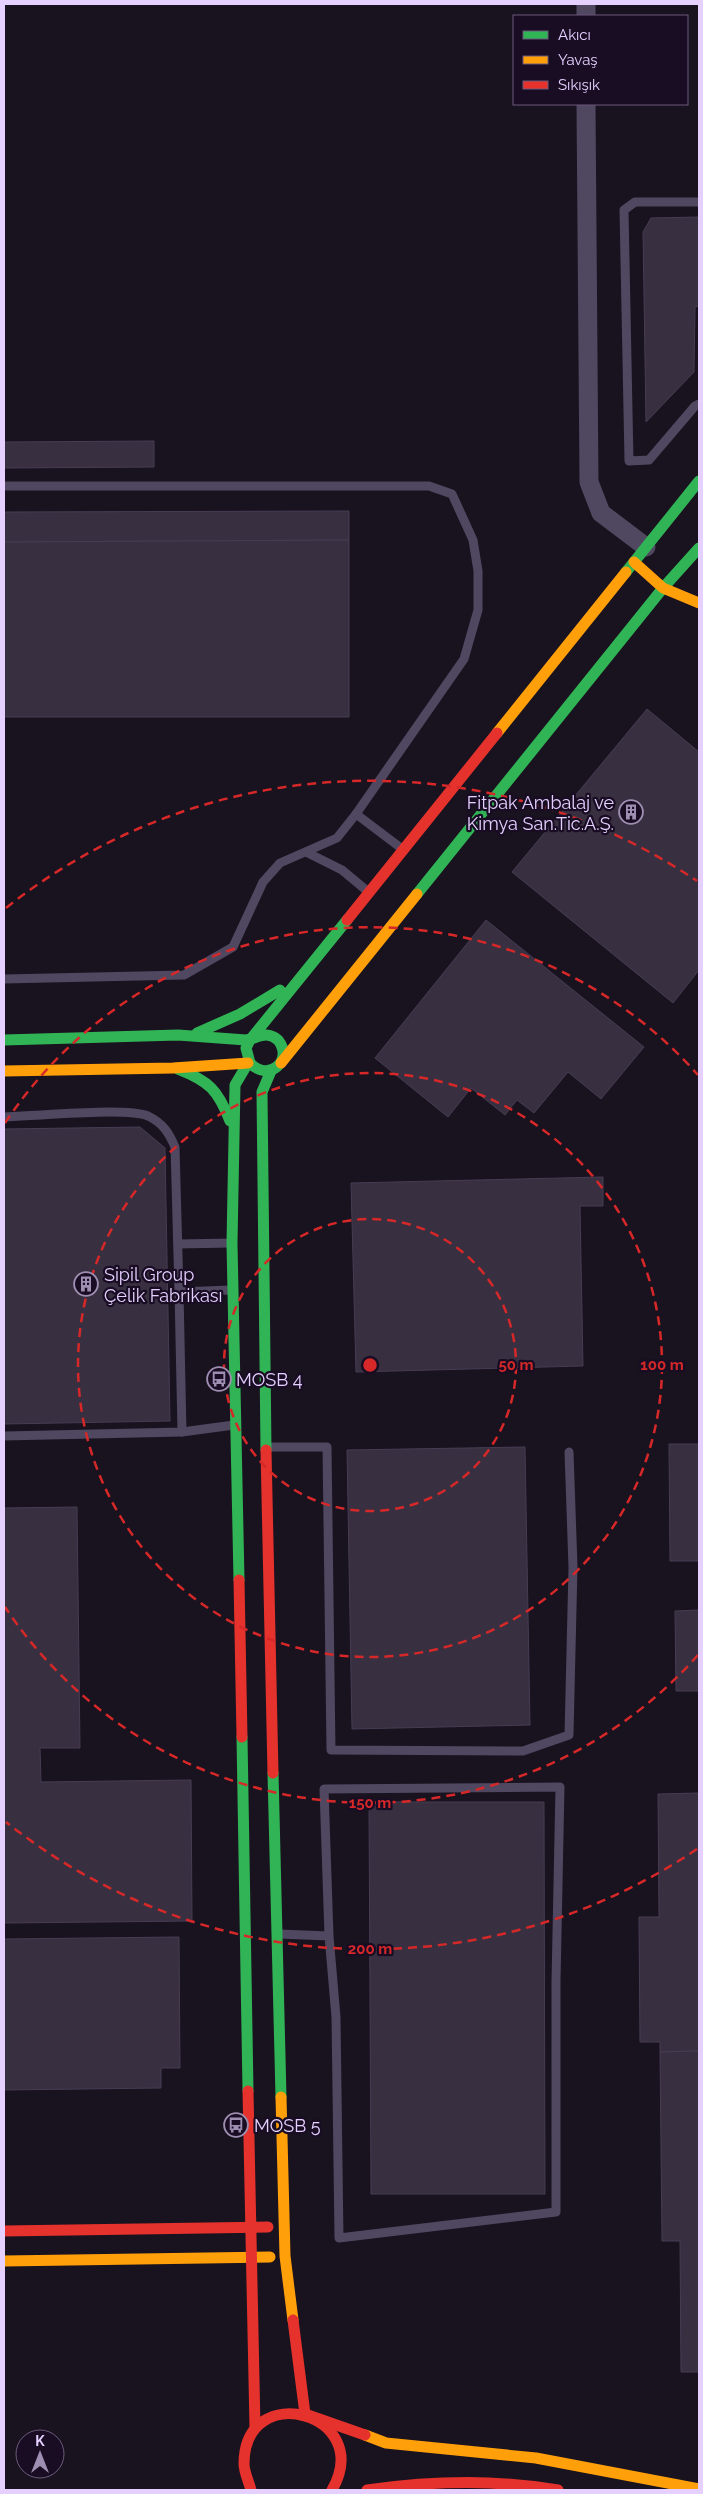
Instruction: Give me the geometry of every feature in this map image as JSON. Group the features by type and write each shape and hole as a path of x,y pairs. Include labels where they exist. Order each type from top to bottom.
{"street":[{"path":"586,105 589,482 601,513 646,547"},
{"path":"305,2414 285,2256 286,2228 266,1447 251,1424 233,1290 235,1086 248,1064 245,1051 250,1040 646,547 666,528 699,481"},
{"path":"255,2428 251,2226 251,1424 262,1092 271,1071 281,1064 663,588 695,552"},
{"path":"634,562 663,588 699,603"},
{"path":"192,1035 223,1024 253,1008 301,976"},
{"path":"4,1040 192,1035 250,1040 261,1034 274,1036 278,1040 284,1051 281,1064"},
{"path":"4,1071 172,1068 248,1064 258,1071 271,1071"},
{"path":"172,1068 201,1077 216,1089 235,1136"},
{"path":"4,2231 251,2226 286,2228"},
{"path":"4,2261 285,2256"},
{"path":"251,2490 244,2476 242,2459 246,2443 255,2428 266,2420 278,2414 292,2412 305,2414 386,2443 536,2458 699,2490"},
{"path":"305,2414 320,2421 327,2427 333,2433 340,2449 342,2466 337,2482 332,2490"},
{"path":"238,2490 244,2476"},
{"path":"367,2490 473,2481 537,2486 558,2490"}],"lane":[{"path":"699,202 635,202 624,210 623,244 628,461 649,460 695,406 699,404"},
{"path":"4,486 429,486 452,494 474,540 478,571 478,610 464,659 356,814 337,838 280,862 263,882 233,947 184,975 4,979"},
{"path":"356,814 404,850"},
{"path":"306,852 342,870 369,892"},
{"path":"4,1117 119,1113 147,1116 166,1128 175,1147 182,1432"},
{"path":"178,1244 232,1243"},
{"path":"179,1292 233,1290"},
{"path":"4,1436 182,1432 251,1424"},
{"path":"266,1447 327,1447 331,1750 523,1751 569,1735 573,1567 568,1452"},
{"path":"560,1787 556,1981 556,2212 339,2238 336,2017 329,1936 324,1789 560,1787"},
{"path":"278,1934 329,1936"}],"building":[{"path":"699,217 699,306 695,307 694,372 646,422 643,232 651,218"},
{"path":"154,441 154,467 4,468 4,442"},
{"path":"349,511 349,540 4,542 4,512"},
{"path":"349,540 349,717 4,717 4,542"},
{"name":"Fitpak Ambalaj ve Kimya San.Tic.A.Ş.","path":"647,709 699,752 699,970 673,1003 512,872"},
{"path":"486,920 644,1047 601,1099 568,1072 534,1113 517,1100 505,1115 471,1088 448,1117 375,1058"},
{"name":"Sipil Group Çelik Fabrikası","path":"140,1127 165,1148 170,1421 4,1424 4,1129"},
{"path":"603,1177 603,1206 580,1206 583,1366 356,1372 351,1183"},
{"path":"669,1444 699,1444 699,1561 670,1561"},
{"path":"525,1447 530,1725 352,1729 347,1450"},
{"path":"77,1507 80,1748 40,1748 41,1782 191,1780 192,1921 4,1923 4,1508"},
{"path":"699,1610 699,1691 676,1691 675,1611"},
{"path":"699,1793 699,2051 660,2052 660,2042 640,2042 639,1917 659,1917 658,1794"},
{"path":"369,1802 544,1802 545,2194 371,2194"},
{"path":"179,1937 180,2068 161,2068 161,2088 4,2090 4,1939"},
{"path":"699,2051 699,2372 681,2372 680,2241 662,2241 660,2052"}],"traffic: fast":[{"path":"626,572 699,481"},
{"path":"417,894 663,588 699,548"},
{"path":"4,1040 178,1035 246,1040 251,1039 255,1038 259,1036 266,1035 278,1040 282,1048 283,1055 281,1061 271,1070 257,1069 250,1063 246,1048 250,1040 347,920"},
{"path":"197,1033 240,1014 280,990"},
{"path":"239,1580 232,1243 235,1085 248,1063"},
{"path":"178,1069 198,1078 211,1088 221,1101 230,1121"},
{"path":"266,1450 262,1092 271,1071"},
{"path":"242,1737 248,2091"},
{"path":"273,1773 281,2097"}],"traffic: slow":[{"path":"634,562 663,588 699,603"},
{"path":"497,733 626,572"},
{"path":"281,1063 417,894"},
{"path":"4,1071 173,1068 248,1063"},
{"path":"281,2097 285,2256 293,2320"},
{"path":"4,2261 270,2257"},
{"path":"365,2435 386,2443 536,2458 699,2489"}],"traffic: jam":[{"path":"347,920 497,733"},
{"path":"266,1450 273,1773"},
{"path":"239,1580 242,1737"},
{"path":"248,2091 255,2428"},
{"path":"4,2231 268,2227"},
{"path":"293,2320 305,2414 365,2435"},
{"path":"251,2490 244,2464 250,2437 264,2421 283,2414 304,2416 323,2425 337,2441 341,2463 332,2490"},
{"path":"367,2490 462,2482 510,2484 558,2490"}],"place":[{"name":"Fitpak Ambalaj ve Kimya San.Tic.A.Ş.","path":"631,812"},
{"name":"Sipil Group Çelik Fabrikası","path":"86,1284"},
{"name":"MOSB 4","path":"219,1379"},
{"name":"MOSB 5","path":"236,2125"}]}
